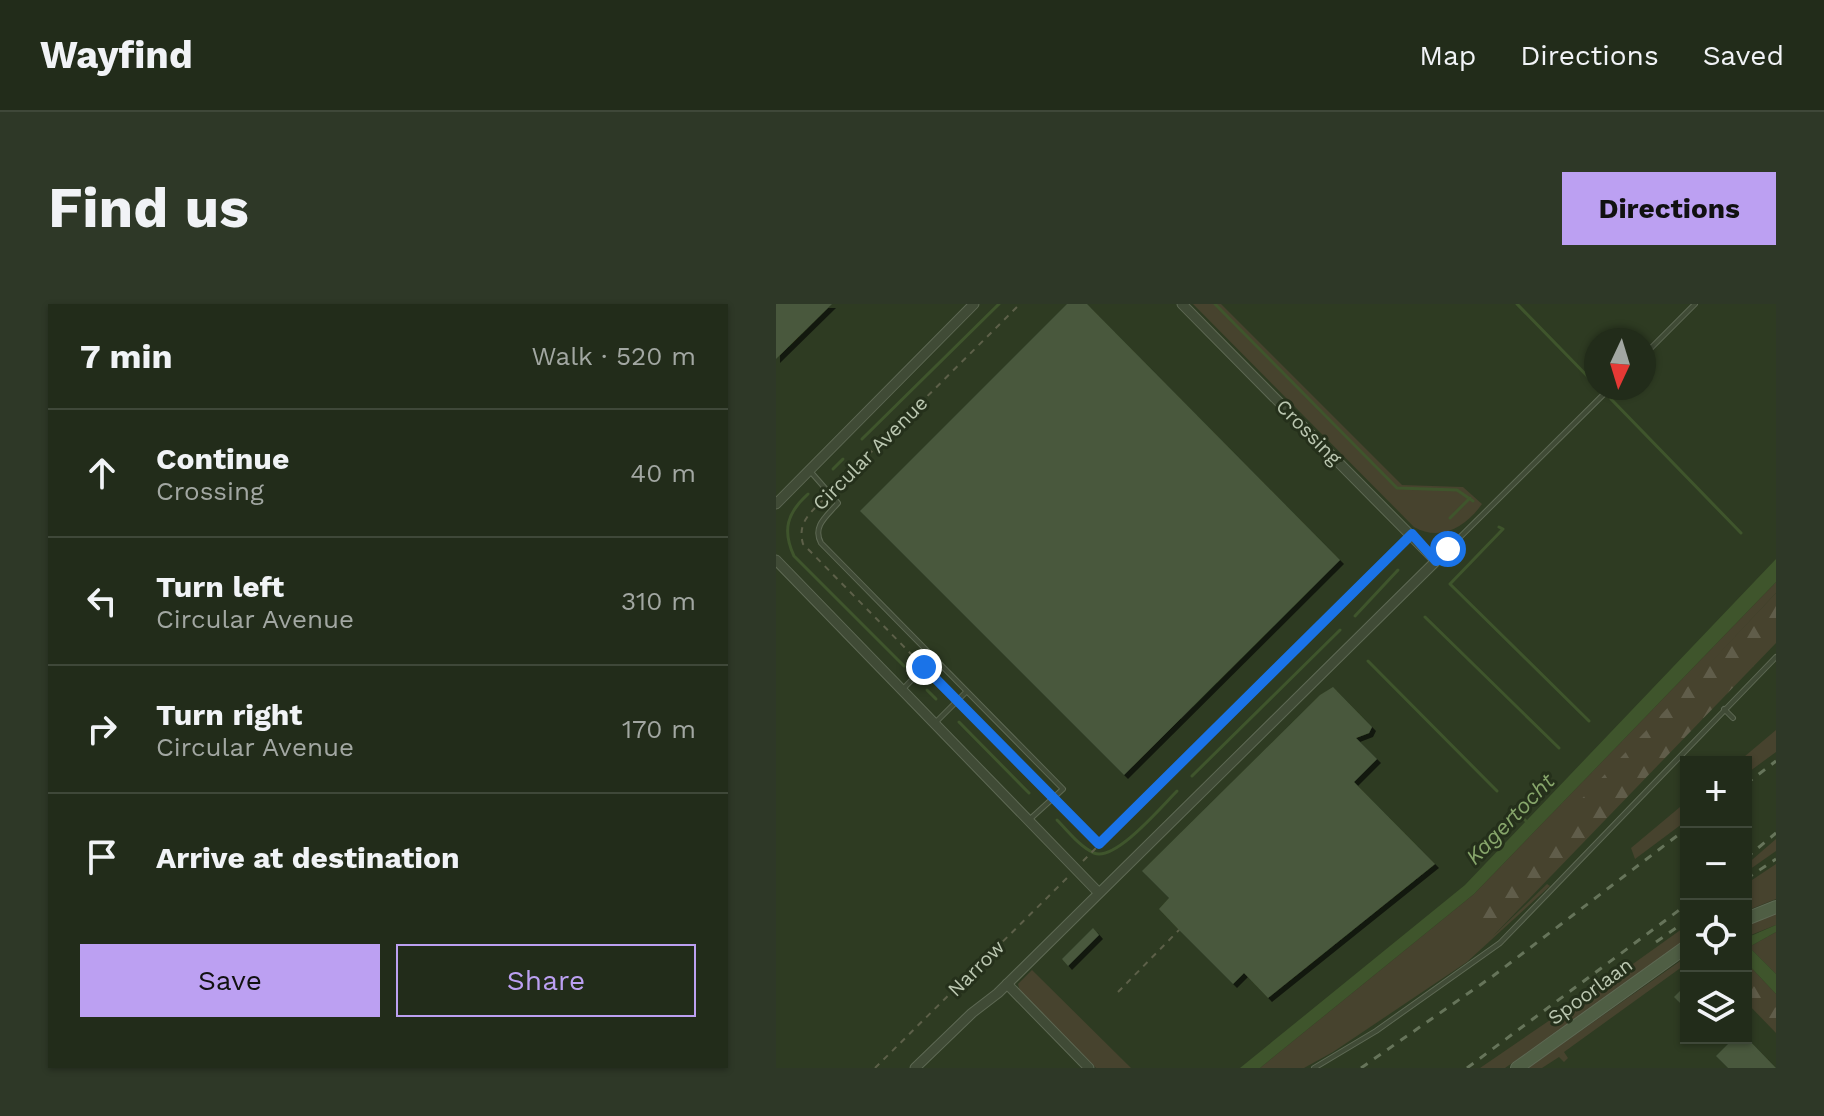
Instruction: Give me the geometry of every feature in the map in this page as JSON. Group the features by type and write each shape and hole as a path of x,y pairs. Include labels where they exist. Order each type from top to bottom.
{"main road":[{"path":"1752,917 1776,907"},
{"name":"Spoorlaan","path":"1517,1068 1680,951"}],"street":[{"name":"Circular Avenue","path":"776,504 974,304"},
{"name":"Crossing","path":"1182,304 1436,561"},
{"path":"776,560 1029,820 1080,864 1098,892 1436,561"},
{"name":"Narrow","path":"915,1068 1007,984 1098,892"},
{"path":"1007,984 1089,1068"}],"lane":[{"path":"1656,343 1695,304"},
{"path":"1436,561 1598,400"},
{"path":"808,469 838,503 818,526 816,535 821,543 1063,789 1029,820"},
{"path":"1314,1068 1376,1031 1500,943 1565,880 1776,657"},
{"path":"901,690 934,658"},
{"path":"934,724 967,691"},
{"path":"1724,709 1733,718"}],"path":[{"name":"Circular Avenue","path":"1020,304 829,494 804,521 800,534 803,544 1099,844"},
{"path":"1099,844 1412,534"},
{"name":"Narrow","path":"875,1068 1099,844"},
{"path":"1118,992 1179,930"}],"green space":[{"path":"1193,304 1221,304 1402,485 1463,487 1482,504 1452,530 1433,533 1414,527"},
{"path":"1776,582 1776,593 1692,683 1493,936 1547,884 1550,886 1467,962 1333,1052 1304,1068 1260,1068 1474,894"},
{"path":"1776,593 1776,643 1493,936 1473,914"},
{"path":"1776,730 1776,752 1752,770 1752,756 1745,756"},
{"path":"1680,807 1680,825 1635,859 1631,848"},
{"path":"1776,839 1776,851 1752,868 1752,860"},
{"path":"1776,864 1776,899 1752,909 1752,880"},
{"path":"1776,913 1776,925 1752,935 1752,923"},
{"path":"1680,930 1680,947 1505,1068 1480,1068 1588,994 1592,995 1630,971 1630,966"},
{"path":"1776,932 1776,974 1752,950 1752,945"},
{"path":"1680,961 1680,968 1564,1052 1568,1058 1564,1062 1559,1057 1542,1068 1528,1068"},
{"path":"1752,968 1776,994 1776,1033 1752,1008"},
{"path":"1032,970 1131,1068 1096,1068 1020,992 1018,984"},
{"path":"1752,984 1776,1008 1776,1026 1752,1002"}],"shaded area":[{"path":"1776,559 1776,582 1474,894 1260,1068 1240,1068 1465,885"},
{"path":"1776,925 1776,932 1752,945 1752,935"},
{"path":"1752,950 1776,974 1776,994 1752,968"}],"building":[{"path":"776,304 832,304 776,359"},
{"path":"1067,304 1087,304 1340,560 1124,775 860,511"},
{"path":"1333,687 1372,727 1369,733 1356,738 1377,759 1354,782 1435,864 1268,998 1244,973 1233,984 1178,929 1159,909 1169,898 1142,871 1320,695"},
{"path":"1093,928 1099,935 1068,966 1062,959"},
{"path":"1752,1043 1776,1068 1728,1068 1716,1056 1728,1044"}],"waterway":[{"path":"862,439 999,304"},
{"path":"1215,304 1397,488 1457,490 1473,501"},
{"path":"1517,304 1584,373"},
{"path":"1612,400 1741,533"},
{"path":"833,469 843,459"},
{"path":"808,494 795,508 789,522 788,538 794,556 904,666"},
{"path":"1450,518 1470,498"},
{"path":"1499,527 1503,529 1450,584 1589,721"},
{"path":"1355,616 1398,570"},
{"path":"1425,617 1559,748"},
{"path":"1192,776 1340,630"},
{"path":"1368,661 1497,791"},
{"path":"927,690 936,699"},
{"path":"959,722 1029,793"},
{"path":"1057,820 1084,847 1103,854 1138,831 1177,791"},
{"name":"Kagertocht","path":"1512,807 1529,824"}],"railway":[{"path":"1752,779 1776,761"},
{"path":"1752,853 1776,833"},
{"path":"1361,1068 1493,976 1680,834"},
{"path":"1752,875 1776,859"},
{"path":"1467,1068 1680,909"},
{"path":"1656,942 1680,925"}],"route":[{"path":"924,667 1099,844 1412,534 1436,561 1448,549"}]}
